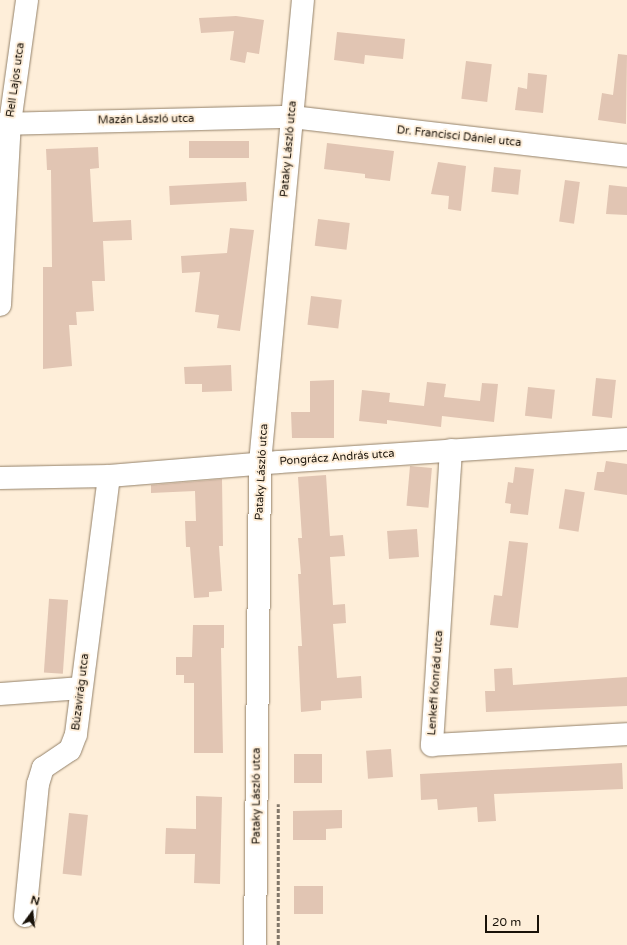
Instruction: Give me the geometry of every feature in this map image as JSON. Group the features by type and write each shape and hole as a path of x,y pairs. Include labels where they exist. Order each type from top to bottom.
{"street":[{"name":"Rell Lajos utca","path":"0,305 5,123 26,0"},
{"name":"Pataky László utca","path":"256,945 260,463 303,0"},
{"name":"Mazán László utca","path":"5,123 292,117"},
{"name":"Dr. Francisci Dániel utca","path":"292,117 627,156"},
{"name":"Pongrácz András utca","path":"0,478 109,476 260,463 627,439"},
{"name":"Lenkefi Konrád utca","path":"451,450 432,745 627,734"},
{"name":"Búzavirág utca","path":"25,916 38,784 43,768 70,750 76,734 109,476"},
{"path":"0,694 81,688"}],"building":[{"path":"236,16 264,20 259,54 247,52 245,63 230,60 234,31 201,33 199,18"},
{"path":"337,32 405,39 403,59 365,55 364,64 334,60"},
{"path":"618,54 627,55 626,124 598,120 602,93 613,95"},
{"path":"466,61 492,64 487,102 461,99"},
{"path":"528,73 547,75 543,113 515,110 518,87 527,89"},
{"path":"189,141 249,141 249,158 189,158"},
{"path":"327,143 394,151 390,181 365,178 365,174 324,169"},
{"path":"98,147 99,168 90,169 93,222 131,220 132,240 103,241 105,281 92,281 94,311 76,312 77,325 69,325 72,366 43,369 43,267 52,267 51,170 47,170 46,149"},
{"path":"438,162 466,166 461,211 448,209 449,196 431,194"},
{"path":"494,167 521,170 518,195 491,192"},
{"path":"565,180 580,182 574,224 559,222"},
{"path":"246,182 247,201 170,205 169,186"},
{"path":"609,185 627,187 627,215 606,214"},
{"path":"318,219 350,223 346,250 315,246"},
{"path":"230,228 254,230 240,331 217,328 219,315 195,312 200,272 182,273 181,256 227,253"},
{"path":"311,296 342,300 338,329 307,325"},
{"path":"231,365 232,391 202,392 202,384 185,384 184,367"},
{"path":"596,378 616,380 612,418 592,416"},
{"path":"334,380 334,438 292,438 291,412 310,412 310,381"},
{"path":"427,382 446,384 444,397 480,401 482,383 498,384 494,422 442,416 441,427 387,420 387,424 359,421 362,390 390,393 389,402 424,406"},
{"path":"528,387 555,390 552,419 525,416"},
{"path":"606,461 627,464 627,495 594,490 597,472 604,472"},
{"path":"410,466 432,468 428,508 407,506"},
{"path":"515,467 534,469 528,515 510,513 511,504 505,503 508,482 513,483"},
{"path":"326,475 330,536 343,535 345,556 330,557 333,605 345,604 346,623 333,624 337,678 361,676 362,698 321,701 321,710 301,712 298,646 302,646 298,574 301,574 298,538 302,538 298,477"},
{"path":"222,479 223,546 219,546 222,591 209,592 209,597 194,598 190,547 186,547 185,521 196,521 195,491 151,493 151,485"},
{"path":"565,489 585,492 578,532 559,529"},
{"path":"417,529 419,557 389,559 387,531"},
{"path":"509,541 528,543 518,628 490,625 494,595 502,596"},
{"path":"49,599 68,600 63,674 44,672"},
{"path":"193,625 224,625 224,648 221,648 223,753 194,753 194,683 184,683 184,675 176,675 176,657 192,657"},
{"path":"512,668 513,685 627,677 627,706 486,712 485,691 495,691 494,669"},
{"path":"391,749 393,777 368,779 366,751"},
{"path":"294,754 322,754 322,783 294,783"},
{"path":"622,763 623,789 494,794 496,821 478,822 477,807 438,810 437,799 421,800 420,774"},
{"path":"196,796 222,797 220,884 194,883 195,854 165,854 166,828 196,829"},
{"path":"342,810 342,828 326,829 326,840 293,840 293,811"},
{"path":"69,813 88,815 82,876 63,874"},
{"path":"294,886 323,886 323,914 294,914"}]}
